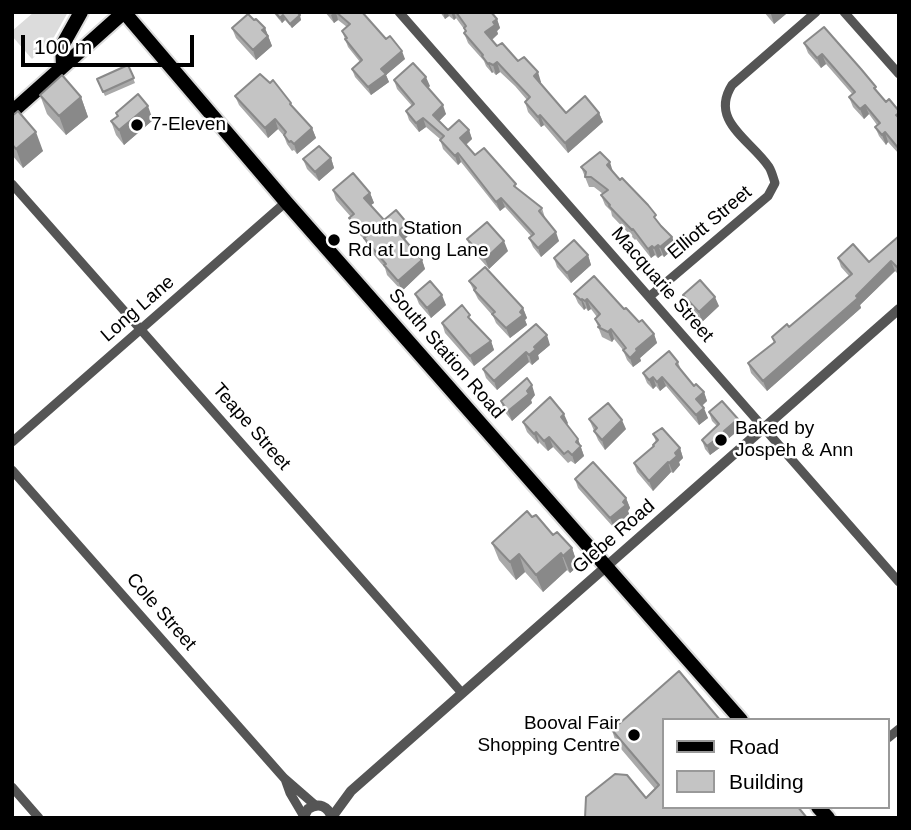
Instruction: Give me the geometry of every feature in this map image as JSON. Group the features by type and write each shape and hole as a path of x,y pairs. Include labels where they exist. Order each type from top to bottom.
{"main road":[{"path":"63,66 62,46 81,12"},
{"path":"12,112 124,12"},
{"name":"South Station Road","path":"124,12 286,202 739,718"}],"street":[{"name":"Macquarie Street","path":"399,12 899,582"},
{"name":"Elliott Street","path":"649,297 768,196 775,183 770,169 729,122 724,106 726,95 732,85 817,12"},
{"path":"844,12 899,74"},
{"name":"Teape Street","path":"12,184 462,693"},
{"name":"Long Lane","path":"12,443 286,202"},
{"name":"Glebe Road","path":"332,817 351,791 899,309"},
{"name":"Cole Street","path":"12,470 284,778 319,806"},
{"name":"Cole Street","path":"284,778 303,816"},
{"path":"12,788 39,818"},
{"name":"Glebe Road","path":"303,816 308,809 351,791"},
{"path":"319,806 327,808 332,817"}],"shaded area":[{"path":"34,12 68,12 54,37 32,59 12,36 12,31"}],"building":[{"path":"275,12 297,12 300,15 290,24 283,15 280,18"},
{"path":"336,12 362,12 386,39 390,36 402,51 381,69 386,74 368,87 352,69 362,60 342,31 350,24"},
{"path":"456,12 491,12 497,19 493,22 495,25 485,32 497,46 502,43 518,61 524,57 538,72 534,76 566,113 585,96 599,113 565,143 525,102 530,97 497,62 488,64 464,33 466,26"},
{"path":"248,14 265,28 262,30 268,36 253,50 232,28"},
{"path":"824,27 886,102 889,99 899,111 896,115 899,118 899,149 885,132 882,135 875,127 880,123 865,105 860,109 849,97 855,92 822,54 817,58 804,43"},
{"path":"413,63 426,77 422,81 443,105 433,115 448,130 459,120 469,130 460,138 475,155 484,148 516,184 514,186 542,208 539,211 556,232 538,248 529,238 534,234 501,198 496,202 458,153 455,156 440,140 444,136 423,118 416,123 406,111 414,104 394,80"},
{"path":"128,65 134,78 103,92 97,79"},
{"path":"260,74 270,83 273,80 312,128 294,144 289,142 284,135 286,132 275,119 265,128 235,96"},
{"path":"62,75 81,97 59,116 40,95"},
{"path":"138,94 148,106 119,130 111,121 118,116 116,113"},
{"path":"18,111 36,132 16,149 12,144 12,116"},
{"path":"319,146 331,158 315,172 303,159"},
{"path":"600,152 610,162 607,165 648,205 656,215 654,217 672,237 660,247 652,246 648,249 601,195 608,190 591,177 585,177 586,172 581,167"},
{"path":"353,173 370,193 364,198 384,220 396,210 407,223 398,232 422,260 398,281 364,238 367,236 349,218 354,214 333,190"},
{"path":"487,222 504,241 485,259 467,239"},
{"path":"899,236 899,267 891,261 856,296 858,298 763,381 748,363 775,342 772,337 787,324 789,327 852,274 838,258 853,244 869,262"},
{"path":"574,240 588,255 567,273 554,258"},
{"path":"485,267 523,308 520,312 523,315 506,328 492,314 495,312 469,281"},
{"path":"594,276 624,309 639,322 642,320 654,334 636,349 630,358 623,350 626,348 611,329 608,332 598,327 600,326 595,319 600,314 587,299 581,300 574,294"},
{"path":"700,280 715,297 699,312 683,295"},
{"path":"430,281 442,295 427,308 415,294"},
{"path":"462,305 470,315 468,317 491,341 470,356 442,323"},
{"path":"536,324 547,335 534,347 536,349 529,355 526,352 494,381 483,369"},
{"path":"669,351 694,386 696,384 704,392 696,399 704,408 696,415 662,377 657,382 653,377 649,380 643,373"},
{"path":"527,378 532,385 527,391 529,394 508,411 501,401"},
{"path":"550,397 564,414 561,417 581,446 572,455 568,451 564,454 549,437 544,441 523,422"},
{"path":"722,401 738,419 707,446 702,440 719,424 709,412"},
{"path":"608,403 622,420 602,440 589,419"},
{"path":"662,428 680,448 675,453 677,456 649,481 634,463 654,446 658,440 653,434"},
{"path":"593,462 626,498 623,502 626,505 610,518 575,479"},
{"path":"527,511 532,517 536,515 553,535 557,532 572,548 563,556 561,553 536,575 519,554 510,562 492,543"},
{"path":"679,671 718,718 662,718 662,809 800,809 807,818 585,818 586,797 615,774 627,775 646,798 659,785 612,730"}],"place":[{"name":"7-Eleven","path":"137,125"},
{"name":"South Station Rd at Long Lane","path":"334,240"},
{"name":"Baked by Jospeh & Ann","path":"721,440"},
{"name":"Booval Fair Shopping Centre","path":"634,735"}]}
